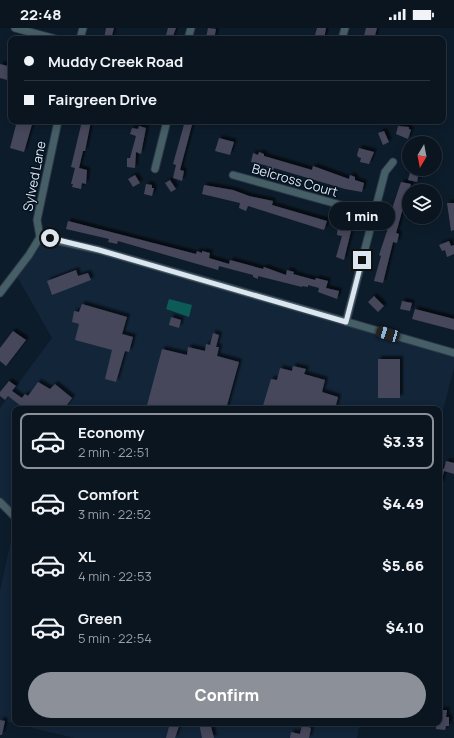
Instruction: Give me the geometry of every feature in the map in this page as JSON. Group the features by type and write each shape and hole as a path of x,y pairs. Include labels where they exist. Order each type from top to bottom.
{"street":[{"path":"15,28 45,36"},
{"name":"Sylved Lane","path":"40,237 37,220 57,124"},
{"path":"155,168 166,124"},
{"path":"346,322 385,172 393,162"},
{"name":"Belcross Court","path":"233,175 373,214"},
{"path":"0,293 30,255 40,237 99,250 454,354"},
{"path":"0,502 12,514"}],"shaded area":[{"path":"40,237 454,353 454,367 442,414 442,406 12,406 12,515 0,502 0,408 52,338 15,273"},
{"path":"169,299 192,305 189,317 166,309"},
{"path":"12,536 12,723 0,720 0,591"},
{"path":"25,726 359,726 357,738 74,738"}],"building":[{"path":"106,28 114,28 112,36 105,36"},
{"path":"168,28 176,28 173,36 166,36"},
{"path":"208,28 216,29 215,36 206,36"},
{"path":"317,28 326,28 325,36 315,36"},
{"path":"366,28 377,28 375,36 364,36"},
{"path":"0,64 8,66 8,80 0,78"},
{"path":"16,124 32,124 24,152 10,148"},
{"path":"81,124 90,124 85,151 83,151 79,168 87,170 86,184 82,183 81,189 72,187 73,184 71,184 75,168 71,167"},
{"path":"184,124 192,124 180,170 184,171 182,181 173,178 176,165 173,164"},
{"path":"139,126 146,128 141,154 136,152 135,168 127,167 127,158 130,158 136,136 130,134 132,128 138,129"},
{"path":"398,126 409,127 411,130 409,136 402,136 396,134"},
{"path":"384,131 389,142 383,145 378,133"},
{"path":"219,138 234,142 230,155 215,151"},
{"path":"359,148 374,152 369,164 360,162 361,158 357,155"},
{"path":"259,152 264,154 264,156 312,170 313,166 349,179 350,175 355,177 355,180 364,183 362,192 345,189 274,168 273,170 267,168 268,166 251,162 253,153 258,155"},
{"path":"135,175 140,183 133,187 128,179"},
{"path":"409,176 418,176 417,182 408,180"},
{"path":"170,180 176,189 171,192 165,183"},
{"path":"401,182 411,184 402,184 402,212 396,233 399,234 397,243 393,242 383,283 374,281 381,256 379,255 388,228 386,227"},
{"path":"146,184 152,185 152,188 154,188 152,196 144,194"},
{"path":"204,185 233,190 249,196 273,201 272,205 327,221 324,230 248,206 246,211 239,208 240,203 202,194"},
{"path":"447,203 454,203 454,230 451,231"},
{"path":"68,221 196,254 197,251 202,253 202,251 210,253 209,258 229,264 230,260 263,269 264,267 286,275 287,270 294,272 293,274 315,280 316,278 328,281 326,288 339,291 337,299 318,292 319,288 308,285 308,287 302,287 258,276 258,279 253,277 253,275 219,266 218,270 118,241 117,244 108,242 109,239 66,229"},
{"path":"338,223 352,227 344,260 336,257 342,236 337,235"},
{"path":"449,241 451,246 454,245 454,254 447,257 445,250 442,251 439,245"},
{"path":"76,270 78,276 88,273 91,280 52,295 47,281"},
{"path":"374,296 384,306 378,312 368,302"},
{"path":"402,301 412,303 410,311 400,309"},
{"path":"82,304 127,317 122,334 133,337 129,352 125,351 116,382 105,379 112,350 75,340 79,324 72,322 74,311 79,312"},
{"path":"415,309 454,319 454,330 412,319"},
{"path":"171,317 181,320 179,328 169,325"},
{"path":"13,331 26,340 6,366 0,361 0,348"},
{"path":"213,333 219,335 216,347 219,347 217,356 239,362 227,406 147,406 162,349 187,355 188,347 205,351 206,344 210,345"},
{"path":"378,359 400,359 400,398 378,398"},
{"path":"293,366 306,369 304,374 325,380 322,392 338,397 336,406 263,406 271,379 277,380 280,368 292,371"},
{"path":"9,381 16,386 12,391 22,398 25,394 28,396 38,382 50,389 55,384 72,398 66,406 21,406 8,396 5,400 0,396 0,392"},
{"path":"446,461 454,463 454,474 444,471 442,480 442,468 444,469"},
{"path":"442,710 447,710 446,717 449,717 449,726 446,726 445,730 436,729 436,726 442,726"},
{"path":"0,720 5,721 2,735 0,735"},
{"path":"169,726 179,726 175,738 166,738"},
{"path":"200,726 211,726 214,738 202,738"},
{"path":"302,726 311,728 309,738 290,738 291,732 300,734"}],"route":[{"path":"50,238 99,250 346,322 362,260"}]}
